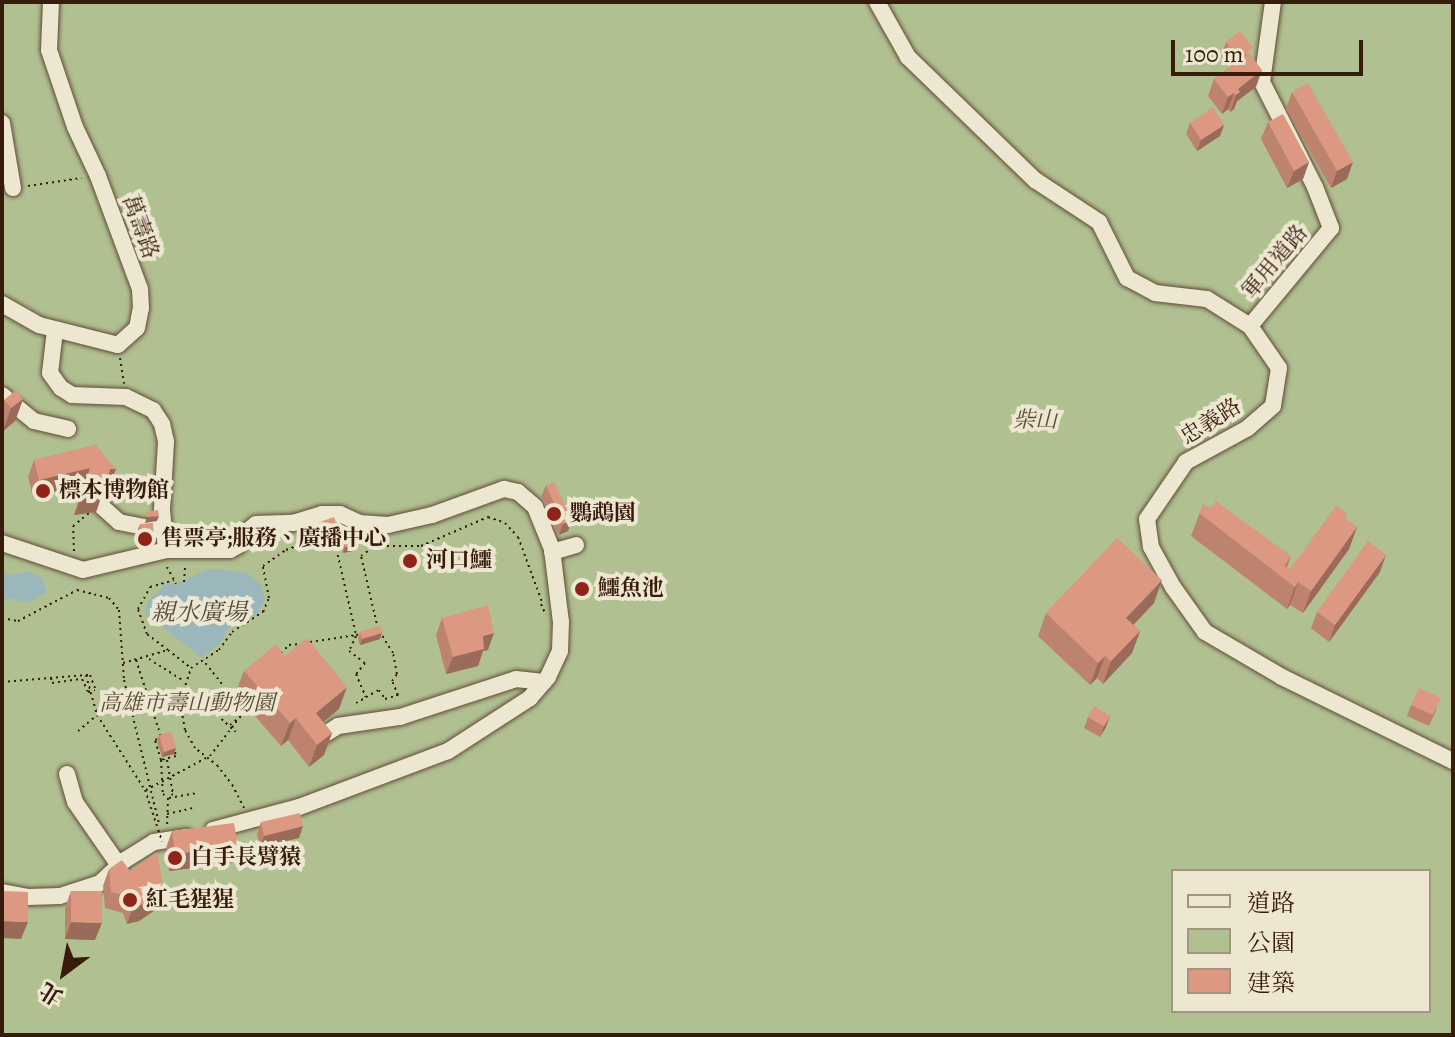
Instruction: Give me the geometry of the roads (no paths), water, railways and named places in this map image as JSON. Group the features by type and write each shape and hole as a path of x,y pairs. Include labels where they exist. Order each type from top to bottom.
{"lane":[{"name":"萬壽路","path":"51,2 49,50 75,127 98,176 140,289 141,308 137,328 118,345 55,330"},
{"name":"忠義路","path":"877,2 908,57 1035,180 1099,222 1127,278 1155,293 1207,299 1250,326 1279,368 1273,406 1248,428 1186,462 1147,519 1151,547 1173,587 1205,632 1282,677 1451,758"},
{"name":"軍用道路","path":"1250,326 1331,228 1315,187 1262,82 1273,2"},
{"path":"2,123 13,188"},
{"path":"2,304 55,330 50,373 61,388 72,395 126,397 153,410 162,424 166,442 162,510 166,550"},
{"path":"2,395 34,421 68,429"},
{"path":"2,543 83,570 166,550 230,550 239,545 245,533 256,524 293,523 322,514 340,514 359,523 388,525 432,515 504,489 518,492 535,507 552,552 559,599 560,651 544,682 509,715 448,751 299,807 154,842 100,883 60,896 2,892"},
{"path":"94,508 119,522 165,532"},
{"path":"552,552 576,545"},
{"path":"322,736 338,726 400,717 516,679 544,682"},
{"path":"67,774 75,802 120,867"}],"water":[{"path":"2,570 9,575 30,571 42,578 47,592 27,603 8,598 2,601"},
{"name":"親水廣場","path":"206,570 247,573 261,585 265,599 258,613 228,629 220,643 202,658 146,614 146,604 165,584 176,584"}],"place":[{"name":"標本博物館","path":"43,491"},
{"name":"鸚鵡園","path":"554,514"},
{"name":"售票亭;服務、廣播中心","path":"145,539"},
{"name":"河口鱷","path":"410,561"},
{"name":"鱷魚池","path":"582,589"},
{"name":"白手長臂猿","path":"175,858"},
{"name":"紅毛猩猩","path":"130,900"}],"park label":[{"name":"柴山","path":"1035,421"},
{"name":"高雄市壽山動物園","path":"187,704"}]}
